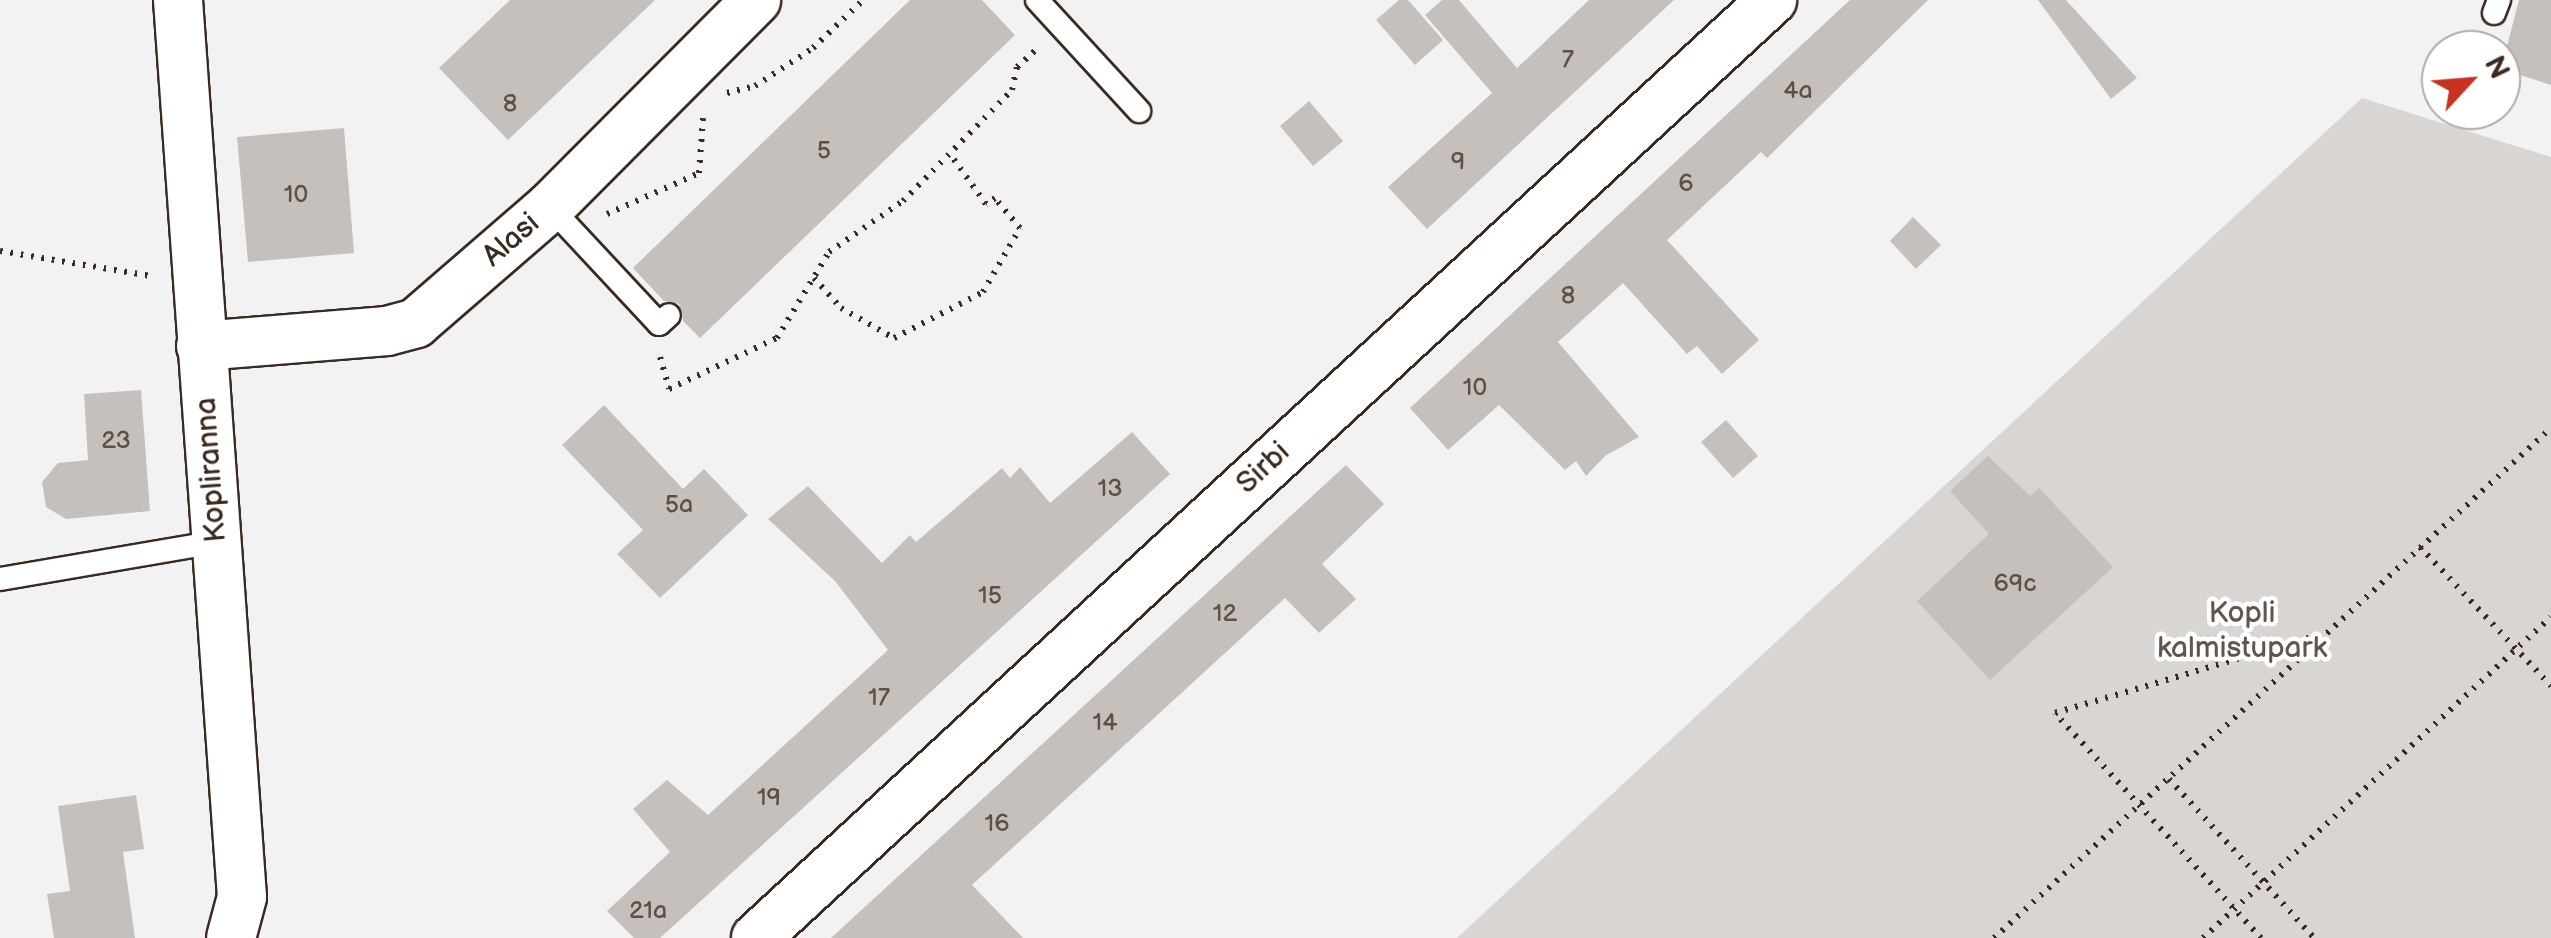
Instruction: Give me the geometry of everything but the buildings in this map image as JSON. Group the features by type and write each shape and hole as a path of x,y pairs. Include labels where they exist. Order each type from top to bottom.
{"street":[{"name":"Kopliranna","path":"178,0 242,897 232,938"},
{"name":"Alasi","path":"201,346 387,331 416,322 561,219 756,0"},
{"name":"Sirbi","path":"756,938 1772,0"}],"lane":[{"path":"1037,0 1139,111"},
{"path":"561,219 659,324 668,315"},
{"path":"0,580 216,542"}],"path":[{"path":"723,94 755,86 813,48 864,0"},
{"path":"659,344 662,382 669,389 777,338 830,252 903,202 1012,90 1017,67 1061,26"},
{"path":"561,219 614,214 699,173 705,98"},
{"path":"814,278 841,308 894,338 983,292 1020,228 995,198 986,204 950,154"},
{"path":"0,251 198,280"},
{"path":"1994,938 2551,428"},
{"path":"2420,548 2551,686"},
{"path":"2203,938 2551,617"},
{"path":"2261,938 2054,713 2326,632"},
{"path":"2168,779 2308,936"}],"green space":[{"name":"Kopli kalmistupark","path":"2362,98 2421,116 2421,130 2465,130 2551,157 2551,938 1457,938"}]}
